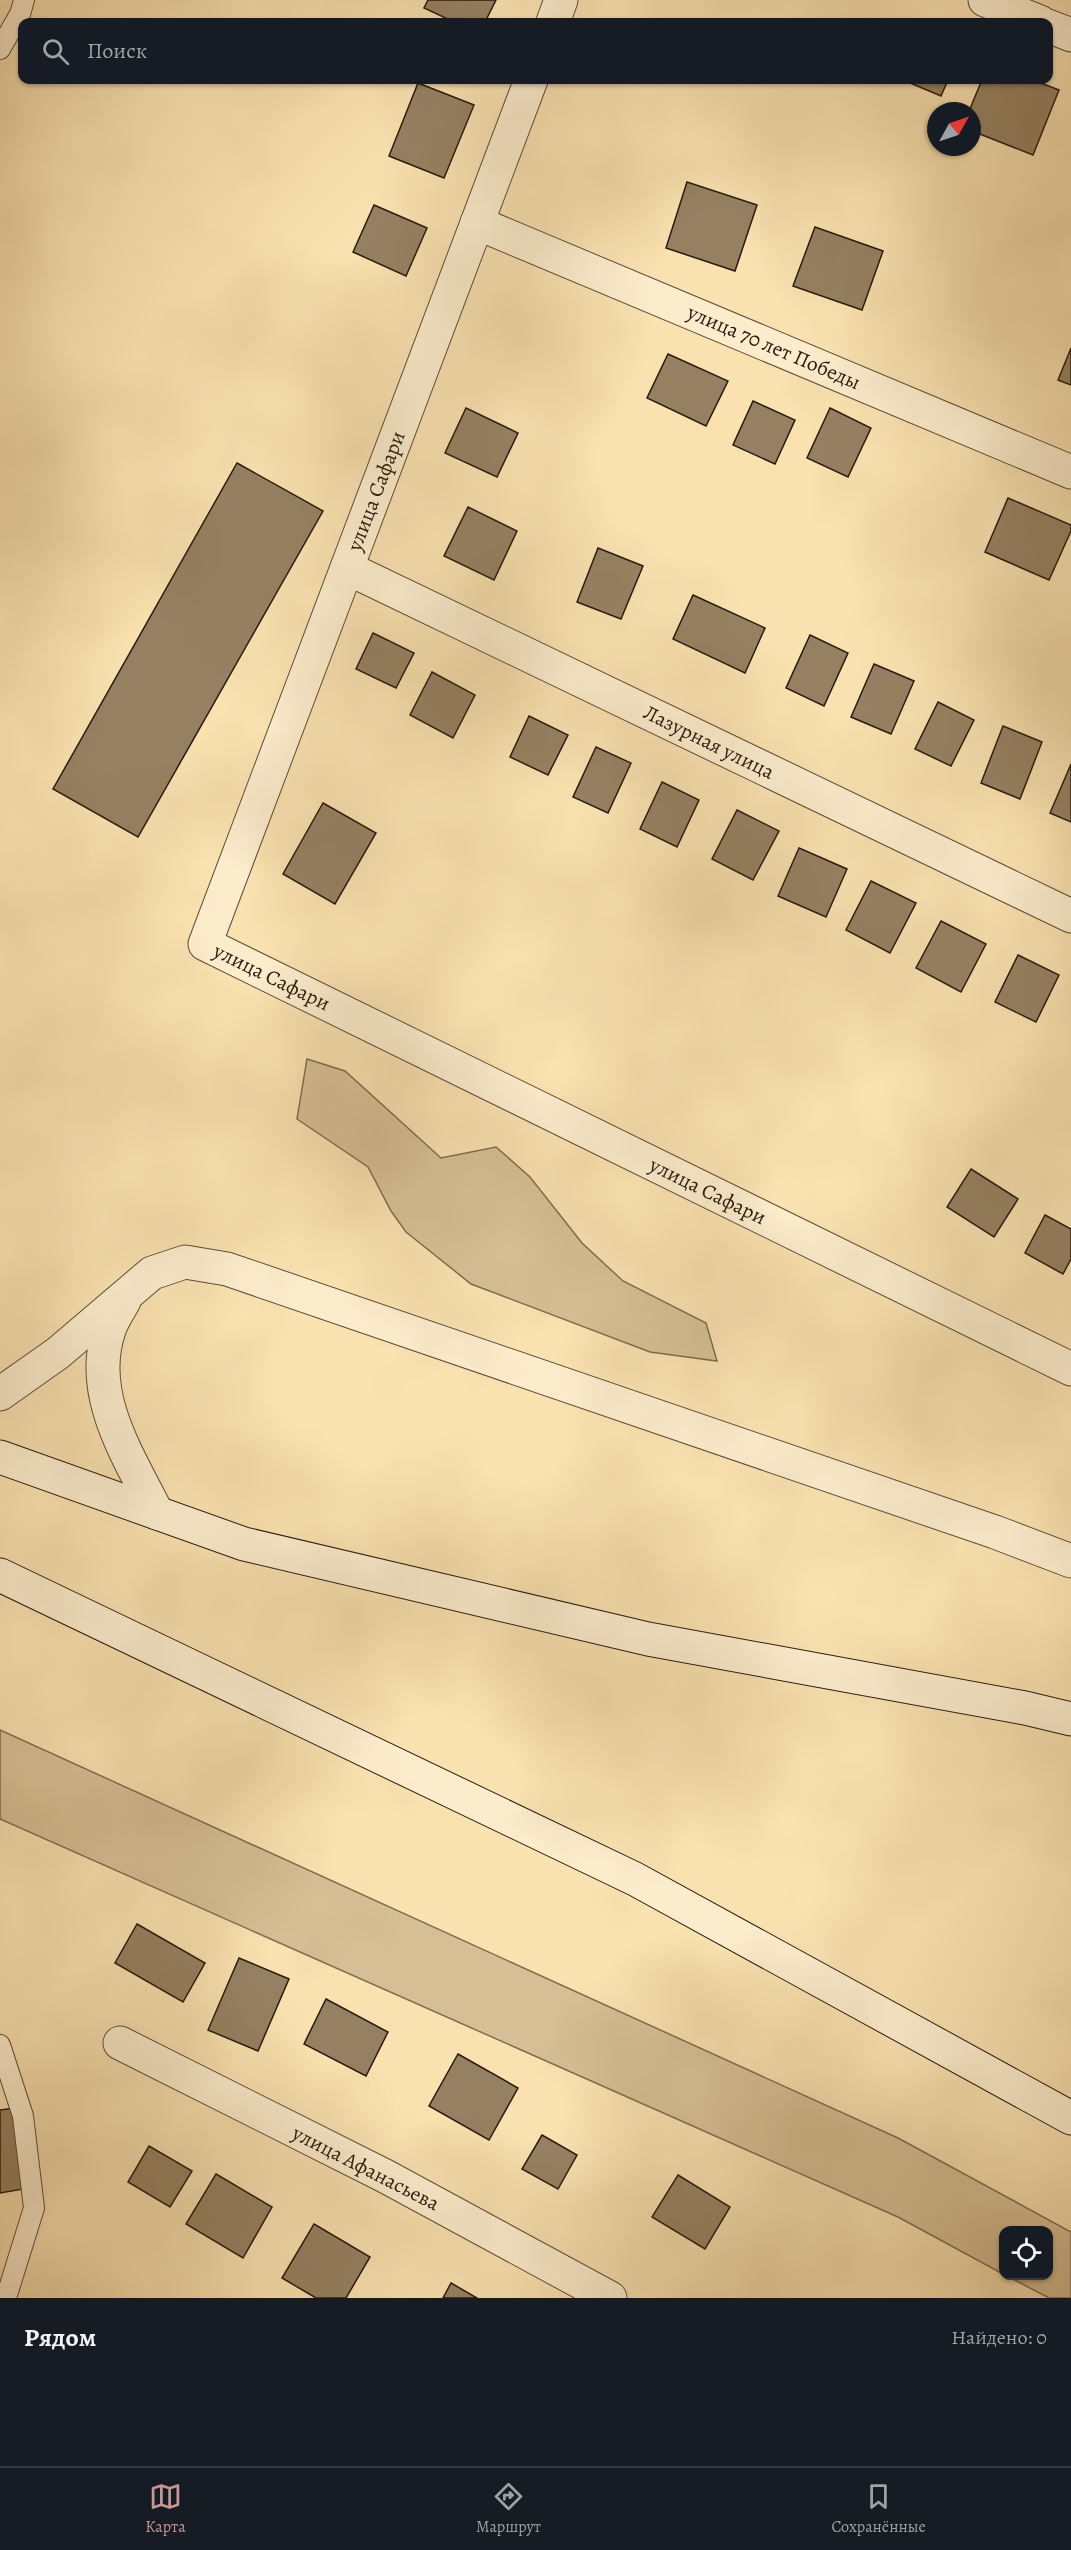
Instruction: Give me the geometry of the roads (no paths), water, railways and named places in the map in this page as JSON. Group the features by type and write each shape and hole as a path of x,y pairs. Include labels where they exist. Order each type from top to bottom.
{"street":[{"path":"554,18 561,0"},
{"path":"985,0 1030,18"},
{"path":"1053,28 1071,35"},
{"name":"улица Сафари","path":"529,84 205,944 1071,1369"},
{"name":"улица 70 лет Победы","path":"477,223 1071,472"},
{"name":"Лазурная улица","path":"347,568 1071,916"},
{"path":"0,1394 58,1353 152,1273 185,1262 227,1269 994,1532 1071,1561"},
{"path":"129,1291 109,1330 102,1376 112,1424 158,1513"},
{"path":"0,1457 244,1544 648,1639 1025,1708 1071,1719"},
{"path":"0,1575 635,1879 1071,2118"},
{"name":"улица Афанасьева","path":"120,2043 385,2176 609,2298"}],"lane":[{"path":"0,49 20,14 24,0"},
{"path":"0,2045 22,2116 34,2208 5,2284"}]}
